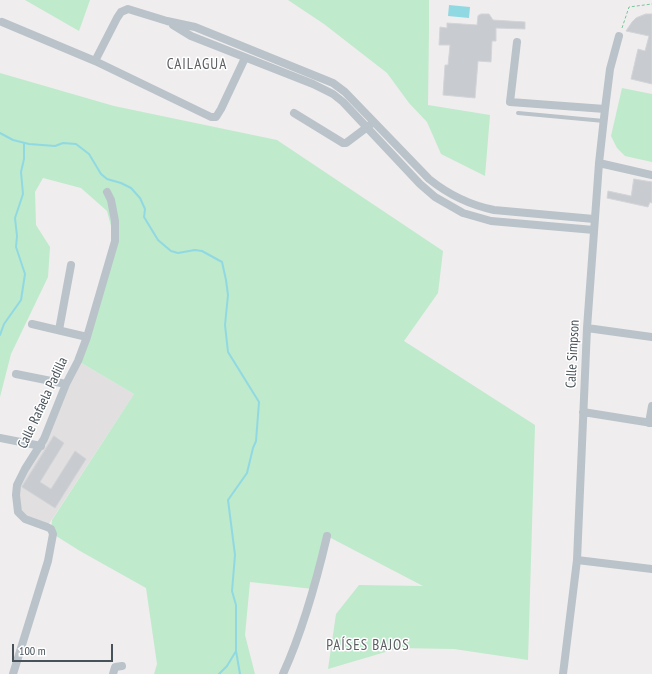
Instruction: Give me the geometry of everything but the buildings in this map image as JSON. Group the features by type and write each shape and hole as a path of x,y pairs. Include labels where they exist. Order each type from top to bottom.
{"street":[{"path":"95,61 121,12 128,9 135,11 167,22 191,36 232,48 333,83 345,92 420,170 441,188 458,198 479,207 494,210 594,220"},
{"path":"2,22 95,61 211,117 216,117 221,109 245,58"},
{"name":"Calle Simpson","path":"563,674 577,560 587,328 599,163 610,69 619,36"},
{"path":"517,42 510,102 605,109"},
{"path":"232,48 245,58 313,84 333,94 343,102 420,184 445,203 463,213 490,222 594,230"},
{"path":"294,113 343,143 346,143 374,121"},
{"path":"599,163 652,175"},
{"name":"Calle Rafaela Padilla","path":"13,674 53,541 51,529 25,519 18,512 16,495 20,477 41,446 87,337 115,241 115,221 111,200 107,192"},
{"path":"520,213 520,224"},
{"path":"58,330 71,265"},
{"path":"32,324 87,337"},
{"path":"587,328 652,337"},
{"path":"16,374 66,384"},
{"path":"583,412 650,423 652,406"},
{"path":"0,438 41,446"},
{"path":"283,674 292,655 303,623 319,570 326,536"},
{"path":"577,560 652,569"},
{"path":"113,674 115,667 122,666"}],"lane":[{"path":"518,113 604,120"}],"path":[{"path":"619,36 629,7 652,4"}],"shaded area":[{"path":"78,361 134,394 47,527 25,519 16,495"}],"green space":[{"path":"25,0 90,0 79,31"},
{"path":"288,0 429,0 428,105 490,115 485,176 441,154 427,122 409,103 387,73 324,24"},
{"path":"0,73 114,106 277,140 443,251 438,293 404,341 535,425 528,660 454,649 399,648 328,669 336,614 359,585 423,586 327,536 313,589 250,582 245,635 255,674 154,674 157,664 146,588 80,551 53,534 51,529 52,520 134,394 78,361 115,241 107,211 81,188 43,178 35,192 36,225 50,247 48,277 11,354 0,397"},
{"path":"622,88 652,94 652,162 625,156 617,148 611,136"}],"water":[{"path":"449,5 470,7 469,18 448,16"}],"waterway":[{"path":"0,133 13,140 29,144 55,146 63,143 76,144 89,154 101,174 107,179 131,188 140,198 145,209 144,217 158,240 171,251 178,253 195,250 202,251 222,262 228,295 225,325 228,352 259,402 256,441 247,473 228,500 235,555 232,591 236,605 236,651 240,674"},
{"path":"0,335 4,324 21,300 25,274 16,247 17,236 15,218 23,194 21,172 24,159 24,143"},
{"path":"219,674 227,666 236,651"}],"district":[{"name":"CAILAGUA","path":"197,65"},
{"name":"PAÍSES BAJOS","path":"368,646"}]}
